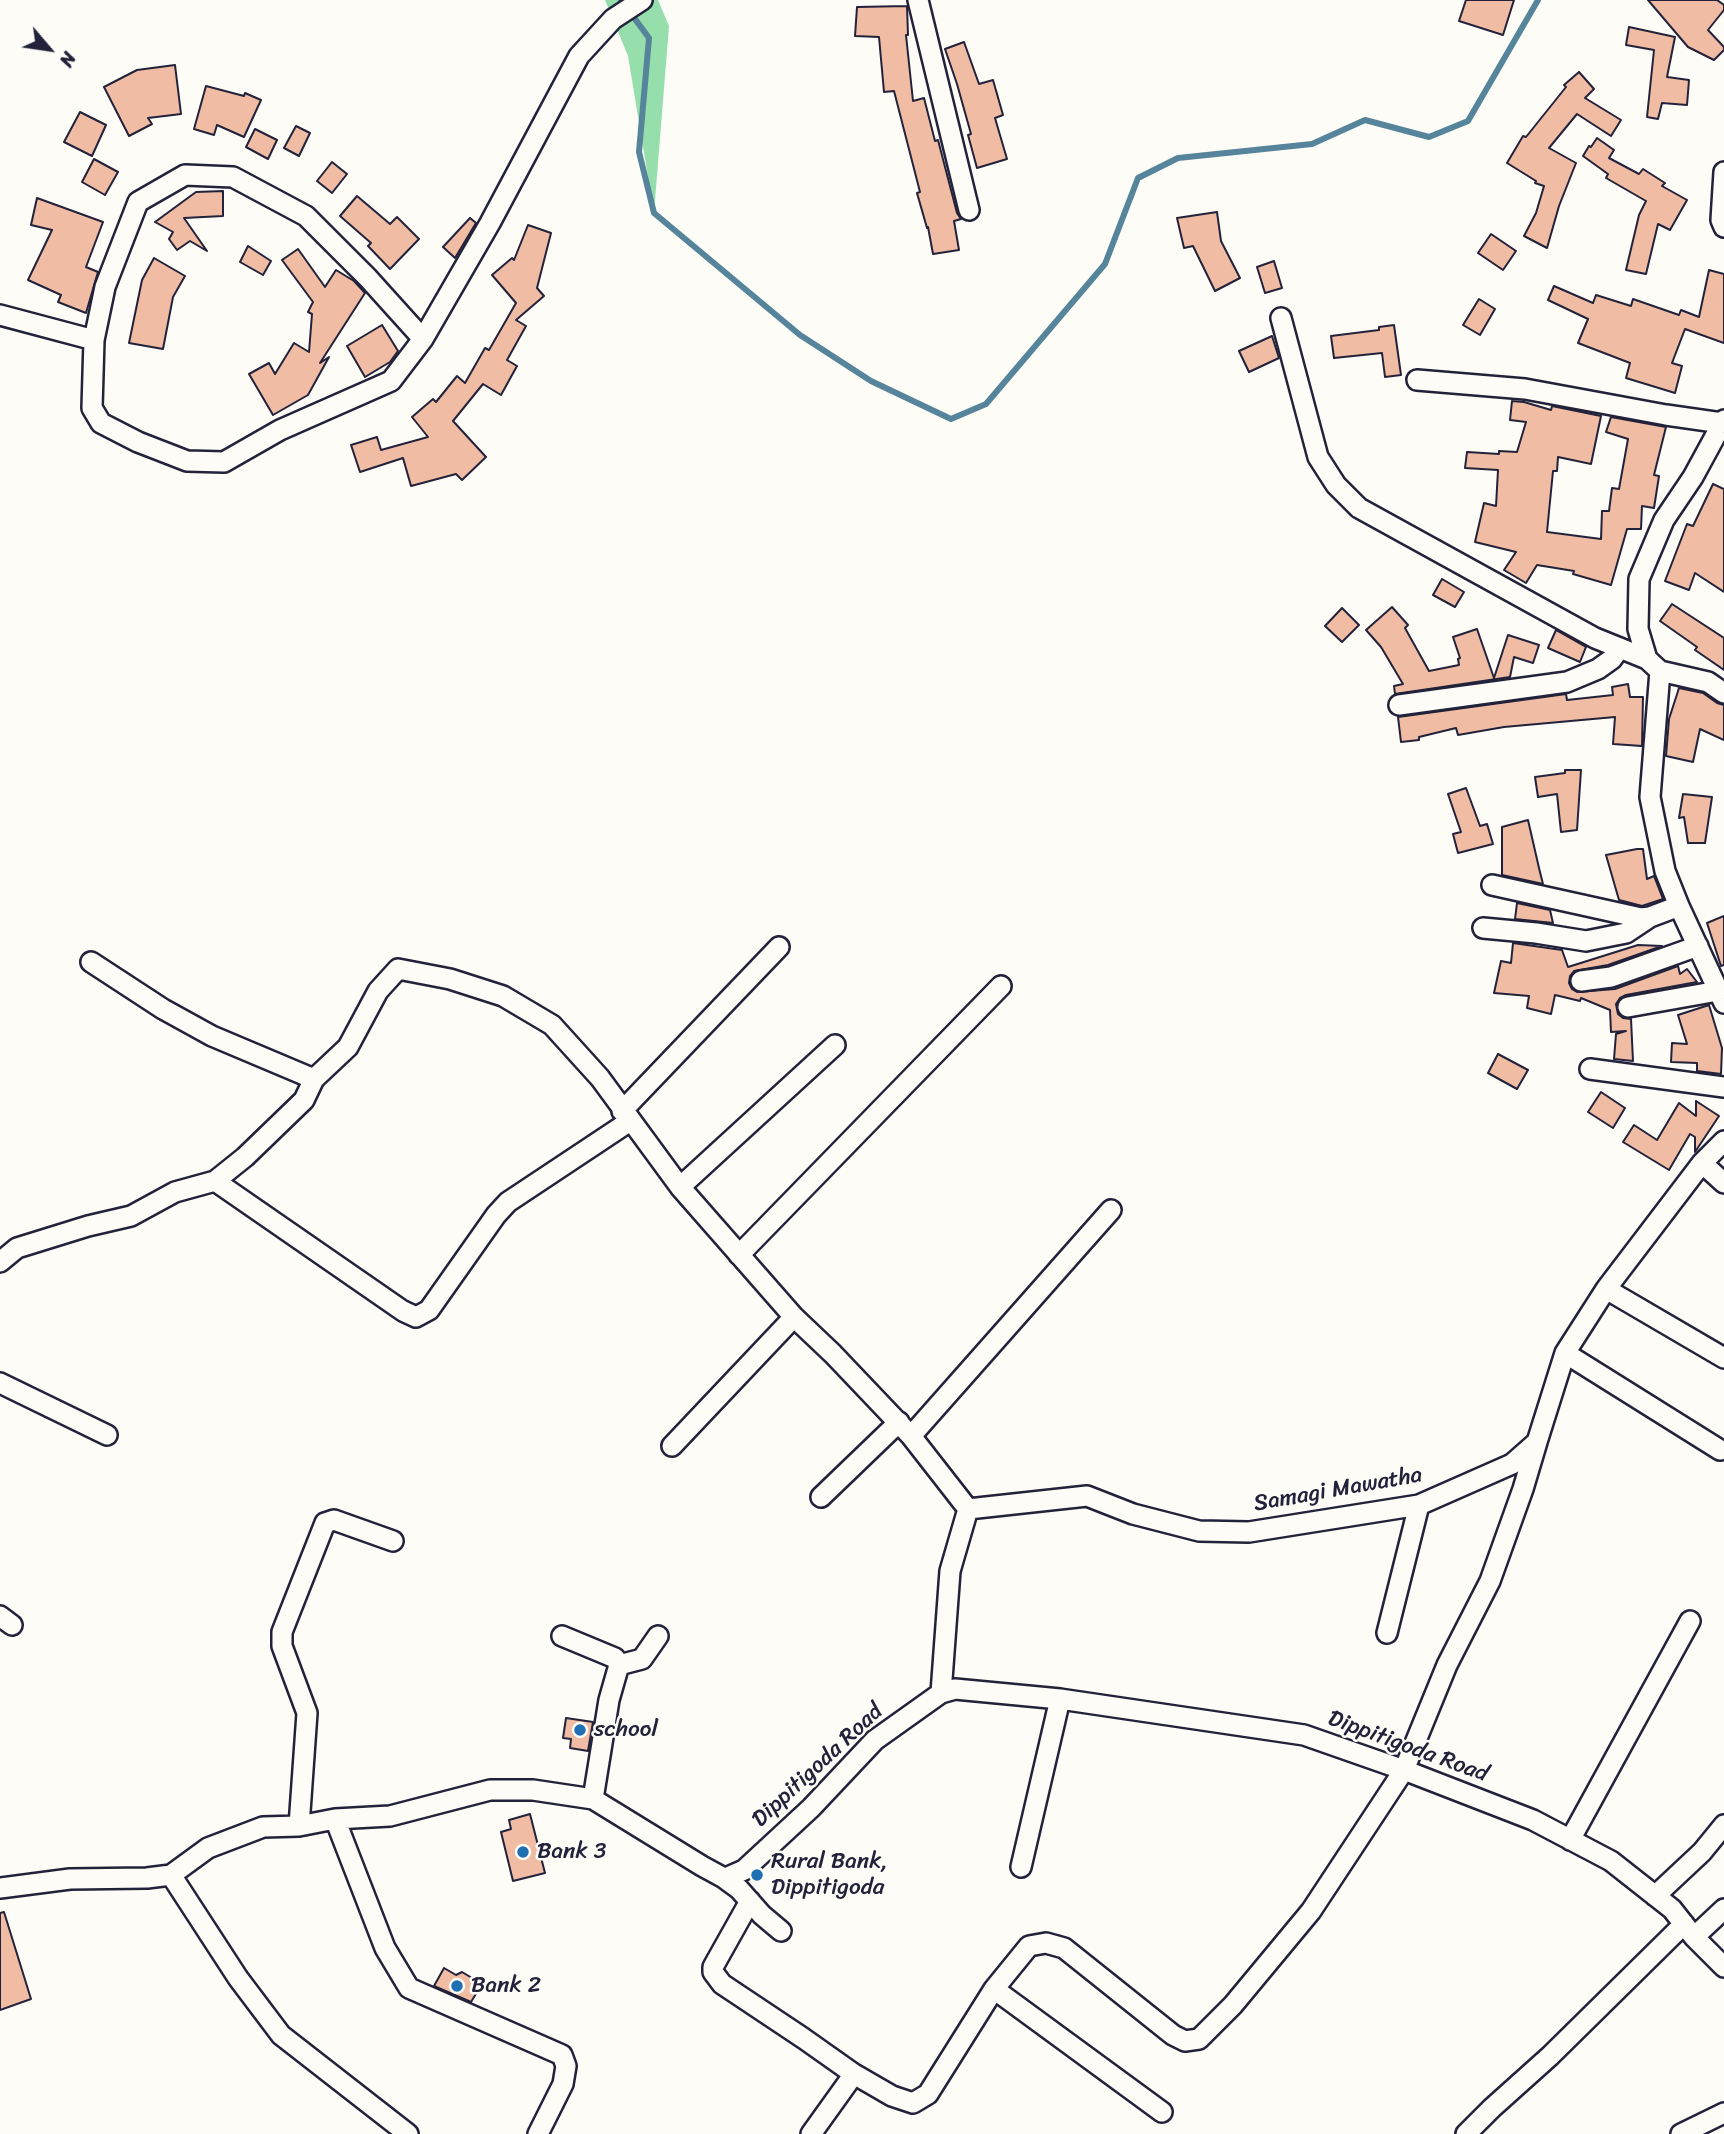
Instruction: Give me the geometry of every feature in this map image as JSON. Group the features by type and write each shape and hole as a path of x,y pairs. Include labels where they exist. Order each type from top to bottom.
{"street":[{"path":"423,339 368,278 306,216 233,177 185,175 138,202 105,287 93,340 92,408 101,423 138,442 187,461 225,462 280,430 391,380 423,339 490,223 579,56 613,19 642,0"},
{"path":"918,0 969,210"},
{"path":"1724,172 1721,220 1724,228"},
{"path":"0,315 93,340"},
{"path":"1281,318 1318,457 1336,485 1359,508 1584,632 1654,665 1708,682 1724,694"},
{"path":"1418,380 1525,389 1666,415 1723,422 1693,477 1664,520 1639,579 1638,629 1654,665 1650,797 1665,871 1721,997 1628,1007"},
{"path":"1399,705 1567,682 1598,669 1612,659 1620,648"},
{"path":"1492,885 1641,918 1650,917"},
{"path":"1483,928 1586,941 1626,933 1650,917 1679,906"},
{"path":"1581,981 1611,977 1698,946"},
{"path":"215,1181 403,1311 416,1317 429,1310 508,1202 626,1116 779,947"},
{"path":"91,962 163,1009 212,1036 314,1079"},
{"path":"0,1262 17,1248 131,1216 175,1192 215,1181 245,1157 304,1100 314,1079 348,1047 378,991 398,969 450,979 503,996 552,1025 600,1078 680,1187 794,1317 905,1429 968,1509 950,1571 941,1693"},
{"path":"739,1255 1001,986"},
{"path":"680,1187 835,1045"},
{"path":"1590,1069 1724,1087"},
{"path":"750,1901 713,1967 713,1972 722,1984 854,2074 892,2096 913,2103 928,2094 994,1989 1029,1945 1046,1943 1064,1948 1173,2035 1185,2041 1199,2039 1233,2006 1311,1911 1404,1770 1447,1665 1490,1581 1523,1489 1565,1353 1606,1289 1702,1163 1724,1141"},
{"path":"1702,1163 1724,1183"},
{"path":"821,1497 905,1429 1111,1210"},
{"path":"1606,1289 1724,1358"},
{"path":"671,1446 794,1317"},
{"path":"1565,1353 1720,1450"},
{"path":"0,1383 107,1435"},
{"name":"Samagi Mawatha","path":"968,1509 1087,1496 1133,1514 1199,1531 1249,1532 1419,1505 1512,1464 1537,1442"},
{"path":"1387,1633 1419,1505"},
{"path":"299,1826 306,1713 282,1646 282,1632 325,1522 334,1520 393,1541"},
{"path":"1570,1840 1690,1621"},
{"path":"562,1636 615,1658 619,1665 609,1700 593,1799"},
{"path":"619,1665 642,1659 658,1636"},
{"name":"Dippitigoda Road","path":"724,1878 744,1870 811,1808 875,1740 941,1693 956,1689 1060,1699 1304,1735 1404,1770 1533,1821 1611,1861 1672,1909 1724,1967"},
{"path":"1021,1867 1060,1699"},
{"path":"0,1888 70,1879 171,1875 208,1848 263,1827 299,1826 335,1819 390,1815 490,1790 533,1790 593,1799 724,1878 739,1889 762,1915 781,1931"},
{"path":"335,1819 385,1948 409,1988 562,2055 565,2066 563,2084 538,2134"},
{"path":"1655,1896 1702,1852 1724,1825"},
{"path":"171,1875 238,1978 281,2035 408,2134"},
{"path":"1466,2134 1689,1931 1724,1909"},
{"path":"994,1989 1162,2112"},
{"path":"811,2134 854,2074"},
{"path":"1681,2134 1724,2113"}],"green space":[{"path":"605,0 658,0 669,26 654,213 628,56"}],"building":[{"path":"1466,0 1514,0 1503,35 1459,21"},
{"path":"1648,0 1717,0 1724,5 1724,10 1708,30 1724,50 1714,60 1688,47"},
{"path":"907,6 906,35 913,101 924,98 935,141 938,140 957,213 961,219 954,221 959,250 933,254 894,91 884,92 879,37 855,36 857,7"},
{"path":"1629,27 1675,37 1667,77 1689,80 1687,105 1662,103 1658,119 1647,117 1654,50 1626,45"},
{"path":"964,42 979,84 993,80 1003,115 995,118 1007,159 977,168 968,135 971,134 945,49"},
{"path":"175,65 181,114 148,118 152,124 129,136 104,87 137,70"},
{"path":"1579,72 1594,89 1585,98 1621,120 1611,136 1577,114 1549,148 1576,163 1559,206 1547,248 1524,236 1536,213 1544,186 1535,183 1536,181 1507,163 1523,136 1526,137 1566,87 1564,85"},
{"path":"206,86 244,96 245,93 261,100 244,137 217,125 214,135 194,129"},
{"path":"80,112 106,125 92,156 64,142"},
{"path":"296,126 310,133 299,156 284,148"},
{"path":"255,129 277,140 268,159 246,147"},
{"path":"1597,138 1614,150 1609,158 1639,174 1643,169 1665,183 1662,186 1687,200 1670,230 1658,224 1646,274 1626,270 1639,215 1646,201 1606,178 1608,174 1583,156"},
{"path":"94,159 118,172 105,195 82,182"},
{"path":"332,162 347,174 332,193 317,181"},
{"path":"223,191 223,216 184,218 207,251 190,241 177,250 169,239 173,232 155,222 196,192"},
{"path":"357,196 390,224 397,217 419,239 390,269 368,246 371,243 340,216"},
{"path":"37,198 103,222 86,267 98,272 86,313 58,302 61,295 28,280 52,230 31,225"},
{"path":"1217,212 1221,241 1240,278 1215,291 1193,246 1184,248 1177,218"},
{"path":"470,218 476,223 455,258 443,247"},
{"path":"528,225 551,233 537,288 544,296 516,320 526,326 507,360 517,366 501,395 483,384 453,421 486,457 462,480 456,474 411,486 403,458 360,472 351,445 377,437 381,450 428,437 412,417 433,399 436,402 457,376 465,383 485,348 489,350 516,303 492,275 512,258 514,260"},
{"path":"1491,234 1516,251 1503,270 1478,253"},
{"path":"248,246 271,261 263,275 240,262"},
{"path":"298,249 325,287 336,270 354,281 365,293 320,363 329,357 308,395 273,415 249,374 269,363 275,374 294,343 309,352 312,314 308,312 313,302 282,260"},
{"path":"154,258 185,276 173,297 163,349 129,343 142,280"},
{"path":"1274,261 1282,288 1265,293 1257,267"},
{"path":"1709,270 1724,274 1724,343 1685,329 1672,363 1682,366 1675,393 1626,378 1630,363 1578,343 1588,319 1548,300 1554,286 1593,303 1596,295 1631,306 1633,299 1679,315 1681,310 1699,317"},
{"path":"1479,299 1495,309 1480,335 1463,325"},
{"path":"382,325 398,351 390,362 365,377 347,346"},
{"path":"1394,325 1401,375 1385,377 1382,353 1334,358 1331,336 1379,330 1379,327"},
{"path":"1272,336 1279,358 1249,372 1239,351"},
{"path":"1512,401 1551,410 1552,406 1601,416 1591,464 1558,457 1557,471 1553,471 1547,532 1601,539 1602,511 1609,511 1612,488 1619,489 1628,439 1606,432 1611,417 1666,427 1654,475 1659,476 1654,508 1642,506 1641,529 1627,529 1611,585 1573,574 1574,571 1537,565 1526,583 1504,570 1516,552 1475,542 1484,503 1496,506 1498,470 1465,468 1467,452 1517,452 1526,422 1510,420"},
{"path":"1713,484 1724,489 1724,592 1695,573 1689,590 1665,581 1687,524 1693,526"},
{"path":"1442,579 1464,592 1455,607 1433,595"},
{"path":"1672,604 1724,638 1724,670 1660,621"},
{"path":"1392,607 1408,625 1405,628 1429,671 1459,665 1460,658 1453,637 1477,629 1494,678 1508,635 1539,645 1533,663 1514,657 1510,677 1395,694 1394,686 1403,684 1381,647 1366,630"},
{"path":"1342,608 1359,625 1342,642 1325,626"},
{"path":"1556,630 1586,647 1580,662 1548,648"},
{"path":"1628,684 1630,697 1643,697 1642,746 1613,744 1615,717 1504,727 1458,735 1456,728 1419,737 1419,740 1401,742 1398,717 1566,694 1567,700 1613,695 1612,687"},
{"path":"1679,688 1703,693 1724,705 1724,740 1700,729 1693,762 1666,756 1669,719"},
{"path":"1565,770 1581,770 1577,830 1561,832 1557,794 1538,797 1535,777 1565,773"},
{"path":"1466,788 1480,826 1487,824 1493,844 1458,853 1453,834 1461,832 1448,794"},
{"path":"1683,794 1712,797 1705,843 1688,843 1684,817 1679,818"},
{"path":"1528,820 1543,884 1502,875 1502,827"},
{"path":"1643,849 1647,879 1654,876 1663,899 1642,906 1619,900 1606,855"},
{"path":"1517,903 1550,910 1553,923 1515,919"},
{"path":"1724,916 1724,965 1721,966 1707,923"},
{"path":"1513,943 1562,950 1568,967 1638,945 1662,946 1608,965 1574,971 1569,983 1577,992 1615,989 1678,966 1680,974 1687,969 1697,982 1620,998 1616,1004 1618,1014 1631,1019 1633,1061 1614,1059 1616,1034 1626,1031 1611,1032 1610,1010 1581,998 1580,1001 1555,995 1551,1014 1527,1008 1529,996 1494,993 1501,961 1511,963"},
{"path":"1709,1005 1722,1048 1721,1074 1697,1071 1697,1063 1671,1062 1672,1043 1687,1044 1678,1015"},
{"path":"1498,1054 1528,1070 1517,1089 1488,1073"},
{"path":"1601,1092 1625,1108 1613,1128 1588,1112"},
{"path":"1696,1101 1719,1116 1695,1152 1695,1137 1690,1134 1669,1170 1623,1142 1634,1125 1657,1140 1679,1103 1696,1116"},
{"name":"school","path":"566,1718 593,1722 588,1751 570,1748 571,1739 563,1738"},
{"name":"Bank 3","path":"530,1814 545,1873 513,1881 501,1832 511,1829 509,1820"},
{"path":"4,1912 31,1999 0,2010 0,1913"},
{"name":"Bank 2","path":"444,1968 456,1975 462,1972 482,1984 471,2002 434,1986"}],"waterway":[{"path":"621,0 649,38 639,152 654,213 800,335 871,381 951,419 986,404 1105,264 1138,178 1178,158 1312,144 1365,120 1429,137 1468,121 1538,0"}],"place":[{"name":"school","path":"580,1730"},
{"name":"Bank 3","path":"523,1852"},
{"name":"Rural Bank, Dippitigoda","path":"757,1875"},
{"name":"Bank 2","path":"457,1986"}]}
